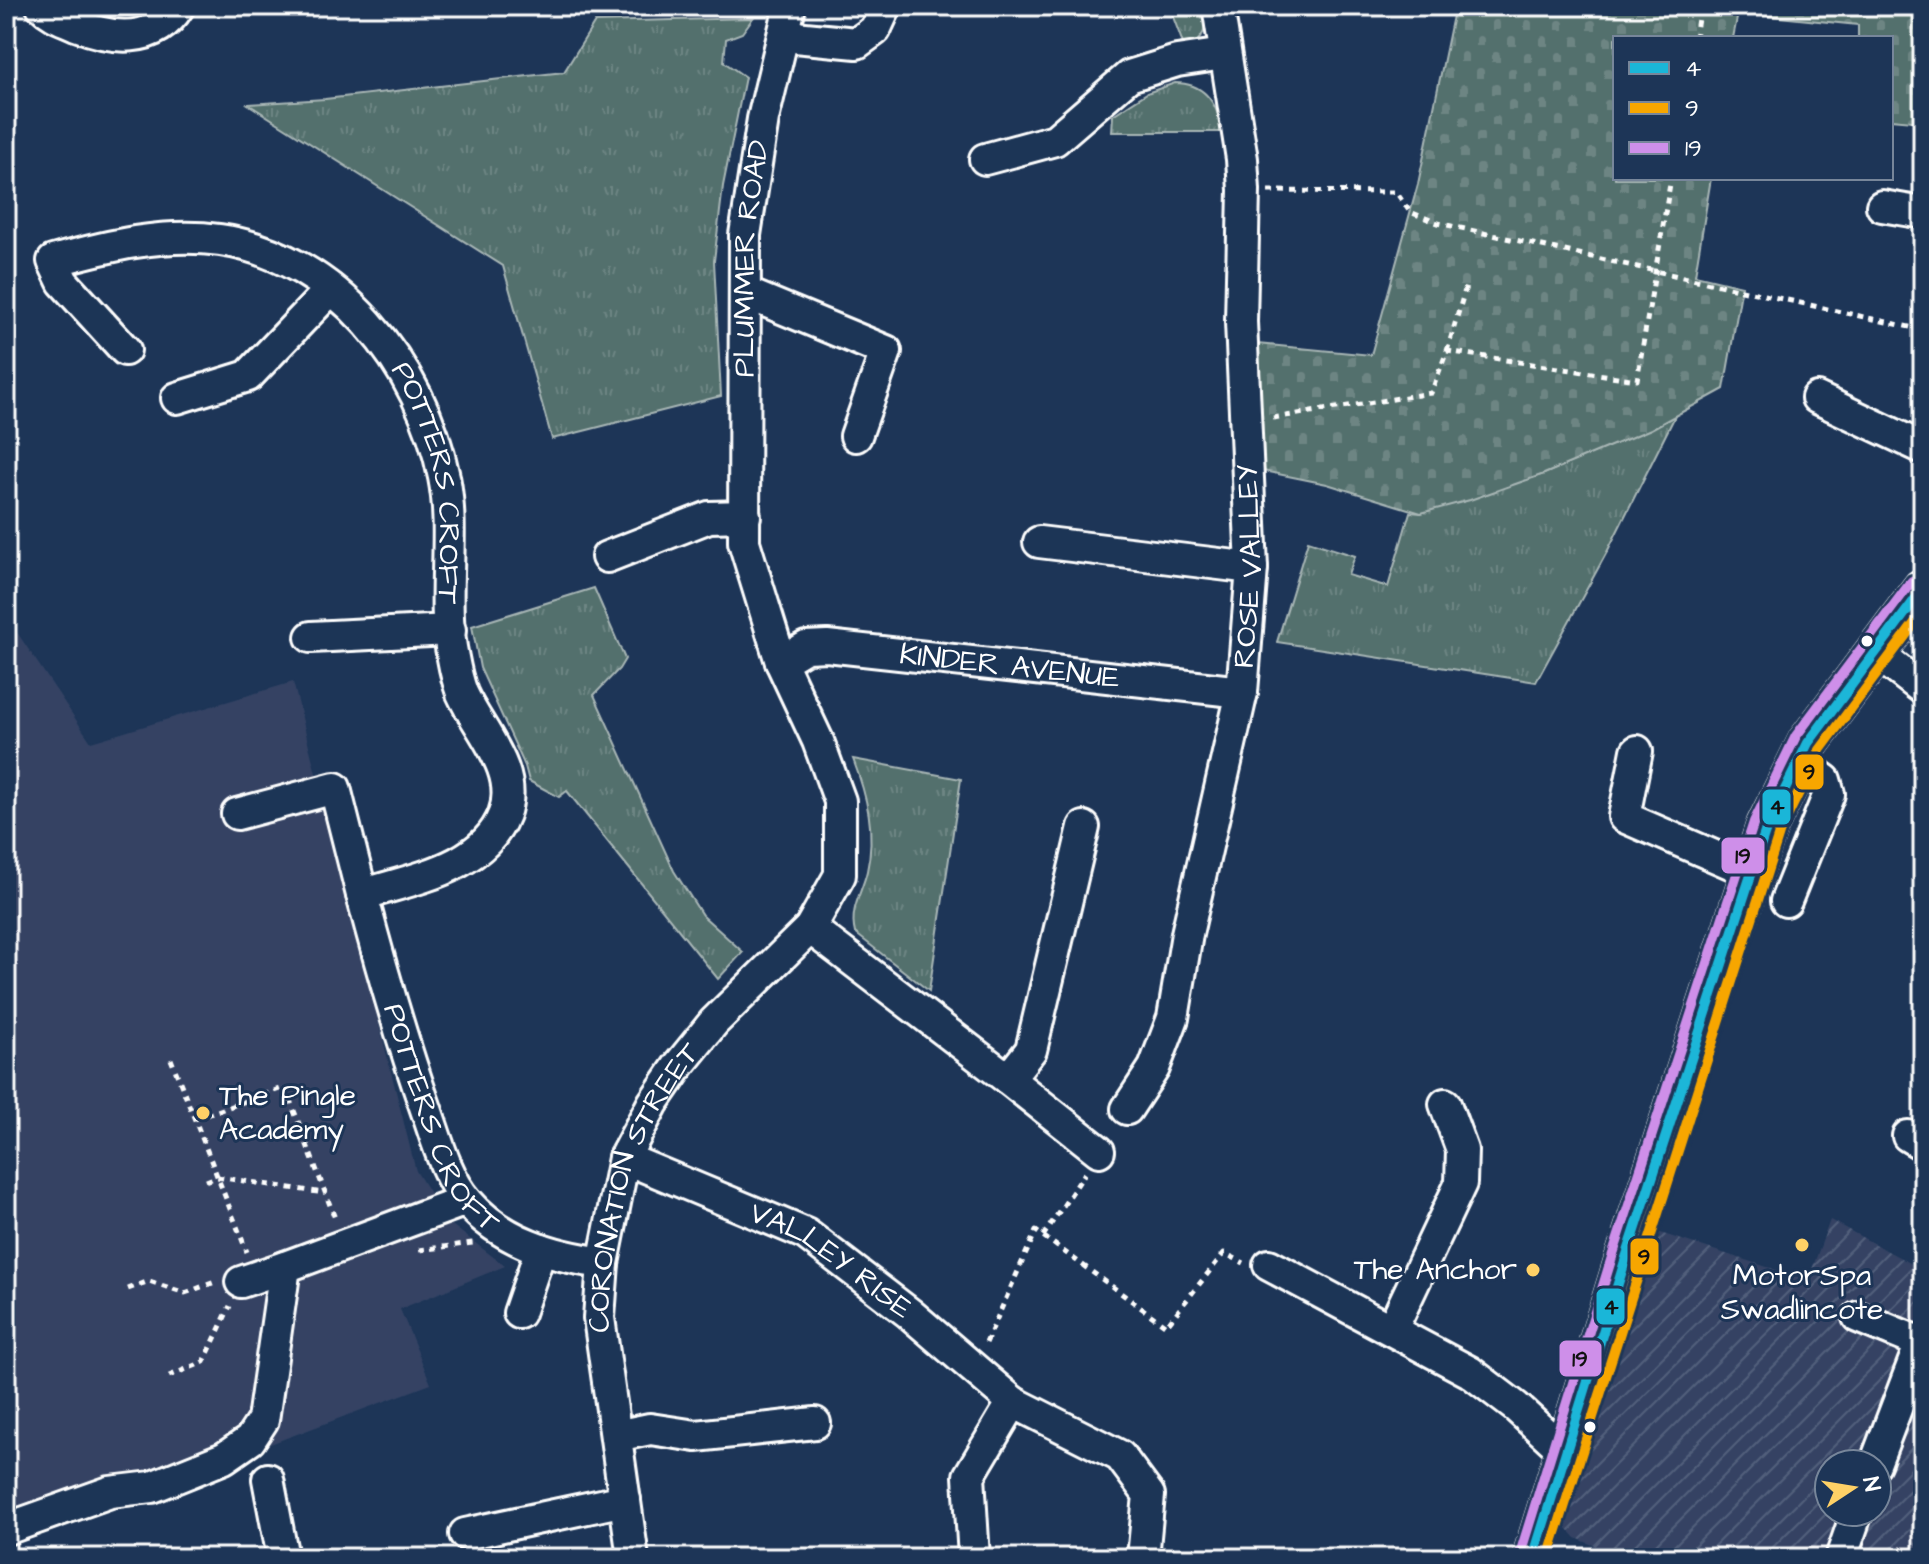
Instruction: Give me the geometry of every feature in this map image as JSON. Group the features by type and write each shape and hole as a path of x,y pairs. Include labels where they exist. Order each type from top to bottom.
{"main road":[{"path":"1533,1558 1767,826 1798,761 1923,589"}],"street":[{"path":"42,6 50,15 100,34 124,38 161,25 179,6"},
{"name":"PLUMMER ROAD","path":"790,6 750,191 745,235 744,542 752,577 781,662 818,741 840,801 840,875"},
{"path":"784,36 857,43 875,30 886,6"},
{"name":"ROSE VALLEY","path":"1127,1109 1154,1068 1173,1018 1187,934 1242,692 1252,568 1241,322 1244,190 1218,6"},
{"path":"985,159 1055,140 1129,76 1177,61 1224,54"},
{"path":"1882,206 1923,213"},
{"name":"POTTERS CROFT","path":"125,350 63,282 53,261 113,244 185,238 222,241 310,273 356,310 382,340 404,374 428,423 444,475 451,525 450,630 461,691 504,768 509,794 503,816 492,836 476,853 450,866 362,895"},
{"path":"177,398 248,376 331,289"},
{"path":"746,293 886,351 856,436"},
{"path":"1817,398 1923,448"},
{"path":"607,557 709,517 745,516"},
{"path":"1039,542 1252,568"},
{"path":"311,637 450,630"},
{"name":"KINDER AVENUE","path":"781,662 806,647 827,646 1242,692"},
{"path":"1875,652 1923,689"},
{"path":"1637,751 1624,817 1751,872"},
{"path":"1786,901 1829,794 1825,780 1798,761"},
{"name":"POTTERS CROFT","path":"237,814 335,788 404,1047 440,1151 466,1200 495,1226 541,1249 603,1263"},
{"path":"1008,1079 1031,1050 1084,827"},
{"name":"CORONATION STREET","path":"633,1558 599,1318 603,1263 624,1158 653,1103 714,1022 810,928 840,875"},
{"path":"810,928 1099,1151"},
{"path":"1392,1329 1461,1183 1462,1150 1445,1104"},
{"name":"VALLEY RISE","path":"624,1158 806,1234 835,1253 1013,1402 1120,1456 1149,1495 1143,1558"},
{"path":"238,1271 285,1267 466,1200"},
{"path":"519,1313 541,1249"},
{"path":"1269,1265 1470,1372 1516,1407 1565,1452"},
{"path":"6,1529 110,1492 152,1487 224,1458 250,1440 263,1420 285,1267"},
{"path":"1858,1317 1921,1343 1881,1448"},
{"path":"974,1558 969,1476 1013,1402"},
{"path":"616,1436 650,1429 696,1436 815,1423"},
{"path":"268,1479 283,1558"},
{"path":"465,1534 625,1500"},
{"path":"1841,1558 1851,1528"}],"path":[{"path":"1695,36 1700,6"},
{"path":"1447,351 1637,380 1671,180"},
{"path":"1244,190 1396,192 1410,212 1438,223 1923,330"},
{"path":"1247,422 1431,393 1467,283"},
{"path":"169,1376 204,1362 238,1271 217,1177 171,1059"},
{"path":"195,1119 285,1087 342,1236 371,1226 374,1235"},
{"path":"206,1181 217,1177 324,1193"},
{"path":"411,1251 486,1242 495,1226"},
{"path":"976,1370 1036,1231 1166,1326 1224,1253 1253,1267 1269,1265"},
{"path":"128,1289 149,1281 185,1293 238,1271"}],"shaded area":[{"name":"The Pingle Academy","path":"6,616 91,742 293,682 416,1171 448,1222 505,1266 400,1309 431,1384 6,1543"},
{"path":"1830,1220 1923,1270 1923,1558 1624,1558 1576,1538 1567,1528 1569,1500 1654,1231 1808,1280"}],"green space":[{"path":"1169,6 1205,6 1204,32 1185,49"},
{"path":"1455,6 1923,6 1923,122 1893,119 1893,36 1858,36 1858,25 1738,13 1733,36 1613,36 1613,180 1711,180 1695,275 1742,286 1724,389 1651,429 1544,474 1470,500 1421,513 1327,484 1263,471 1258,344 1371,355 1418,184"},
{"path":"753,18 742,33 726,39 724,62 745,77 723,186 714,261 721,396 552,439 503,266 248,104 325,99 564,72 595,22"},
{"path":"1175,83 1194,87 1208,97 1217,113 1222,132 1112,132 1113,115 1147,93"},
{"path":"1675,416 1607,552 1536,682 1277,642 1308,541 1355,556 1348,575 1388,587 1410,512 1421,513 1544,474"},
{"path":"594,588 625,659 594,695 674,871 702,915 743,952 718,979 567,791 559,797 529,781 480,668 472,626"},
{"path":"853,759 961,779 929,991 855,933 855,909 867,871 871,842 866,800"}],"transit line":[{"name":"19","path":"1520,1554 1612,1257 1754,822 1796,736 1912,581"},
{"name":"4","path":"1533,1558 1625,1261 1767,826 1808,743 1923,589"},
{"name":"9","path":"1548,1558 1780,831 1820,750 1923,612"}],"place":[{"name":"The Pingle Academy","path":"203,1113"},
{"name":"MotorSpa Swadlincote","path":"1802,1245"},
{"name":"The Anchor","path":"1533,1270"}]}
